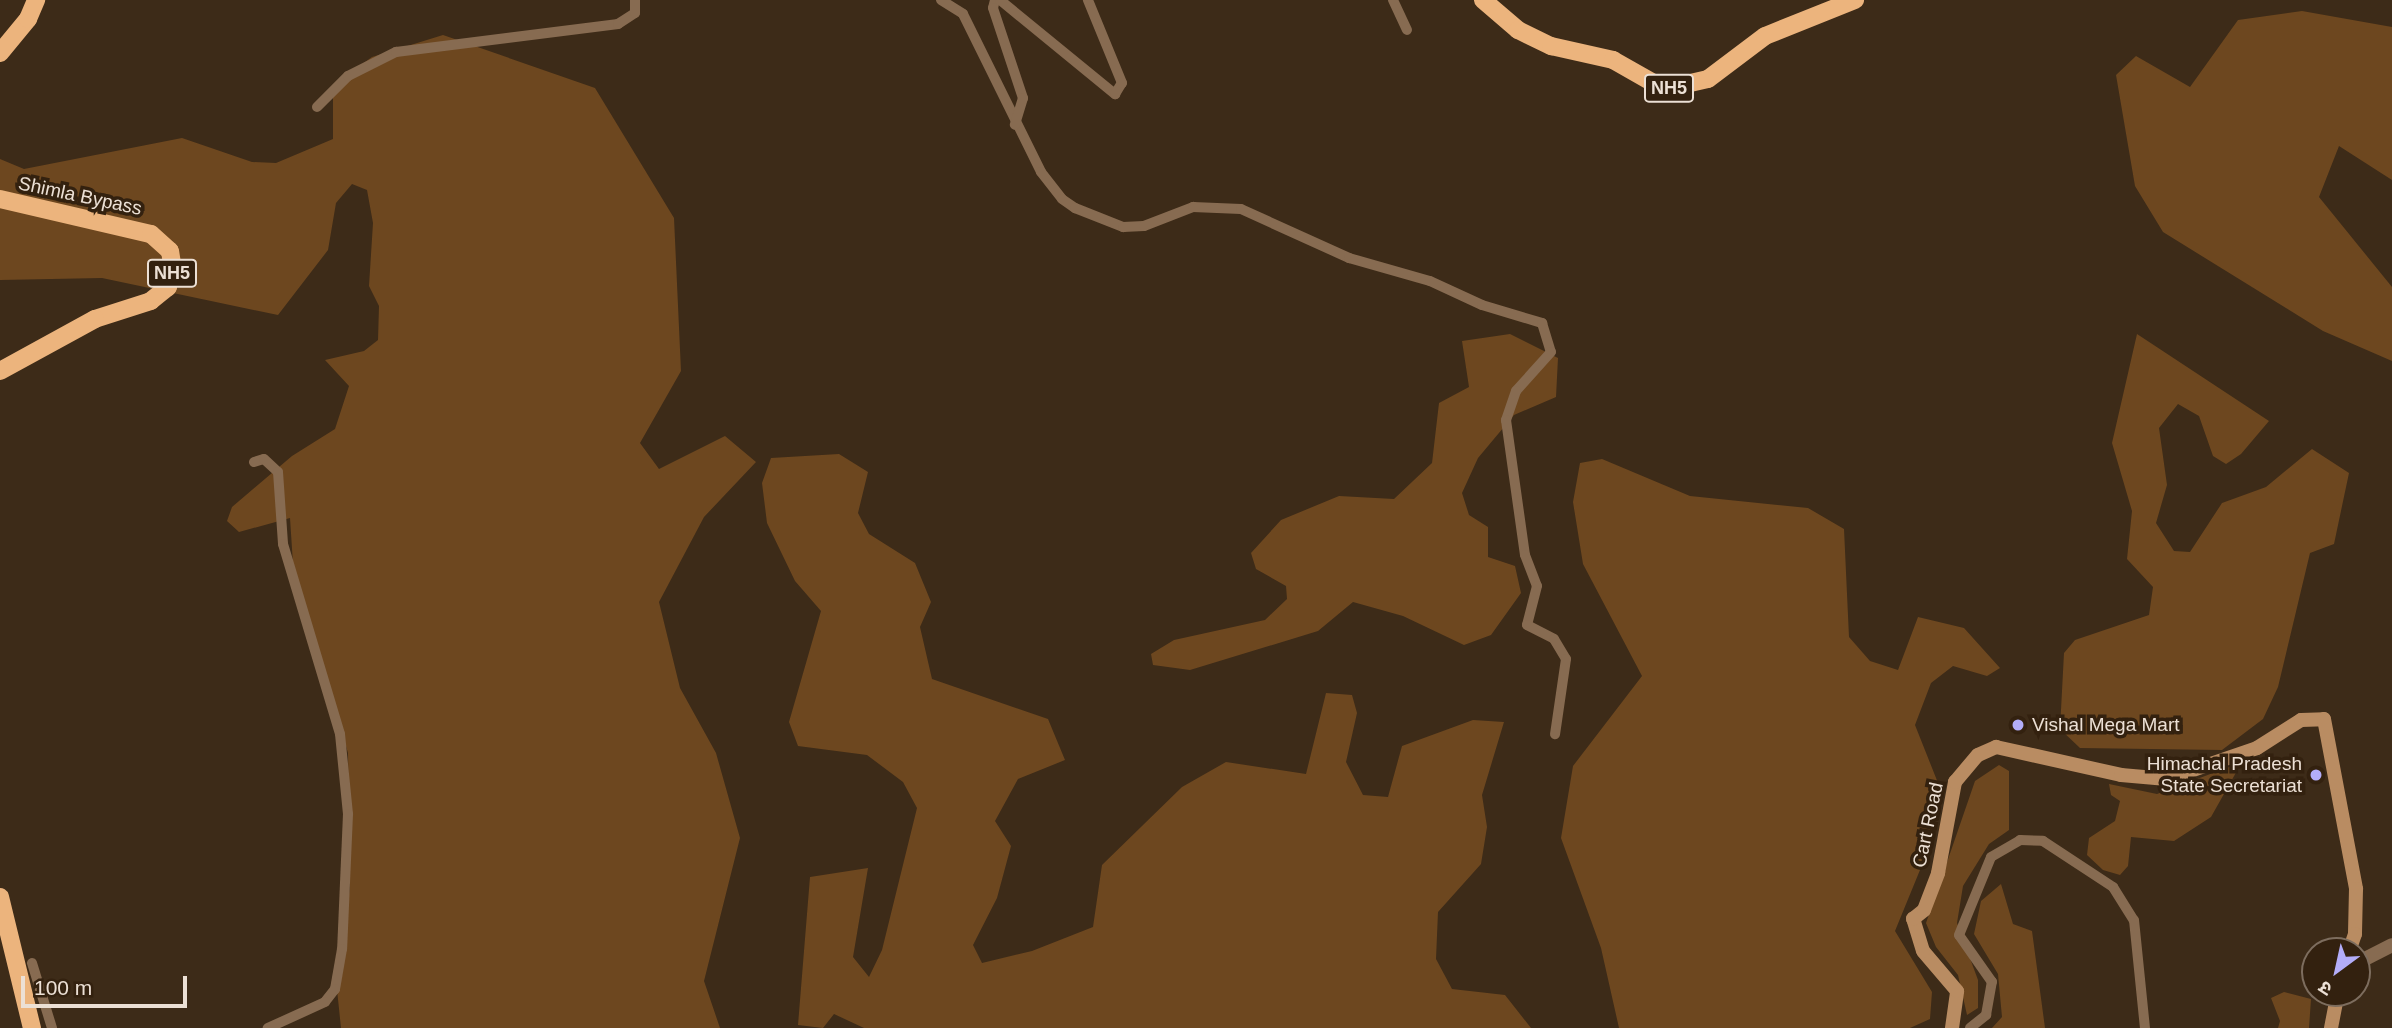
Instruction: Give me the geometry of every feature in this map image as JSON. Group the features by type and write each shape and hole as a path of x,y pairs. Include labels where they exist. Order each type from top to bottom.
{"highway":[{"path":"0,53 28,19 36,0"},
{"name":"NH5","path":"1483,0 1518,30 1551,46 1613,60 1664,89 1708,79 1765,36 1856,0"},
{"name":"Shimla Bypass","path":"0,199 151,234 170,251 173,269 169,287 151,301 95,319 0,371"},
{"path":"0,897 32,1028"}],"main road":[{"name":"Cart Road","path":"1952,1028 1956,991 1923,951 1913,919 1924,910 1938,873 1955,782 1978,755 1996,747 2121,775 2167,779 2257,748 2301,720 2324,719 2356,889 2353,937"},
{"path":"2330,1025 2334,1007"}],"street":[{"path":"317,107 348,76 396,52 618,24 635,13 635,0"},
{"path":"941,0 963,14 971,26 1015,125 1062,199 1108,223 1144,226 1193,207 1241,209 1349,258 1430,281 1482,305 1542,323 1551,352 1516,391 1506,420 1525,555 1537,586 1527,625 1555,639 1566,659 1555,734"},
{"path":"1015,125 1023,98 993,8 997,0 1115,94 1122,83 1088,0"},
{"path":"1393,0 1407,30"},
{"path":"254,462 264,459 278,472 283,544 340,734 348,814 342,949 335,989 325,1002 268,1028"},
{"path":"1970,1028 1986,1015 1992,982 1959,935 1991,857 2020,840 2043,841 2113,887 2134,920 2146,1028"},
{"path":"2371,956 2392,945"},
{"path":"32,964 52,1028"}],"shaded area":[{"path":"2302,11 2392,27 2392,180 2339,146 2319,197 2392,287 2392,361 2323,331 2163,232 2135,186 2116,75 2136,56 2190,87 2238,20"},
{"path":"443,35 595,88 674,218 681,371 640,443 659,469 725,436 756,462 704,517 659,602 680,688 716,753 740,838 704,981 720,1028 341,1028 336,980 350,888 348,753 293,564 290,518 239,532 227,521 232,507 292,456 335,429 349,386 325,360 364,351 378,340 379,306 369,286 373,223 367,190 352,184 336,203 328,250 278,315 102,278 0,280 0,159 24,169 182,138 252,162 276,163 333,139 333,85 372,57"},
{"path":"1510,334 1558,358 1556,397 1514,415 1478,458 1462,493 1469,515 1488,527 1488,557 1515,566 1521,593 1491,635 1464,645 1403,616 1353,602 1318,631 1190,670 1153,665 1151,654 1174,640 1265,620 1287,599 1286,586 1256,569 1251,553 1281,520 1339,496 1394,499 1432,463 1439,403 1469,387 1462,341"},
{"path":"2137,334 2269,421 2241,454 2226,464 2213,456 2199,416 2178,404 2159,428 2167,485 2156,523 2174,551 2190,552 2222,503 2266,487 2312,449 2349,473 2334,544 2310,553 2278,687 2263,719 2222,750 2080,748 2060,729 2064,653 2075,640 2149,615 2153,587 2127,559 2132,511 2112,443"},
{"path":"839,454 868,472 858,513 869,534 915,563 931,602 920,627 932,679 1048,719 1065,760 1018,779 995,821 1011,846 997,898 973,945 982,963 1032,951 1093,927 1102,865 1182,787 1226,762 1306,774 1326,693 1352,695 1357,713 1346,762 1363,795 1388,797 1402,746 1473,720 1504,722 1482,795 1487,827 1481,864 1438,912 1436,959 1452,989 1505,995 1531,1028 864,1028 834,1014 823,1028 798,1025 810,877 868,868 853,957 869,977 882,950 917,808 903,782 867,755 798,746 789,722 821,611 795,581 767,523 762,483 771,458"},
{"path":"1602,459 1690,496 1808,508 1844,529 1849,637 1870,661 1898,670 1918,617 1964,628 2000,668 1987,676 1953,666 1931,683 1915,725 1940,788 1920,870 1895,931 1932,992 1930,1019 1910,1028 1619,1028 1601,948 1561,838 1573,766 1642,676 1583,564 1573,502 1580,463"},
{"path":"1999,765 2009,771 2009,830 1989,844 1963,886 1957,923 1978,980 1978,1008 1967,1015 1958,975 1936,947 1926,923 1975,781"},
{"path":"2229,767 2238,769 2211,817 2174,841 2131,837 2128,866 2120,875 2103,870 2087,855 2089,838 2115,821 2120,801 2111,795 2109,784 2157,794"},
{"path":"2001,884 2013,924 2032,931 2045,1028 1992,1028 2002,1017 1998,974 1974,934 1981,901"},
{"path":"2284,992 2301,996 2301,1007 2310,1007 2309,1028 2278,1028 2280,1021 2271,998"}],"place":[{"name":"Vishal Mega Mart","path":"2018,725"},
{"name":"Himachal Pradesh State Secretariat","path":"2316,775"}]}
